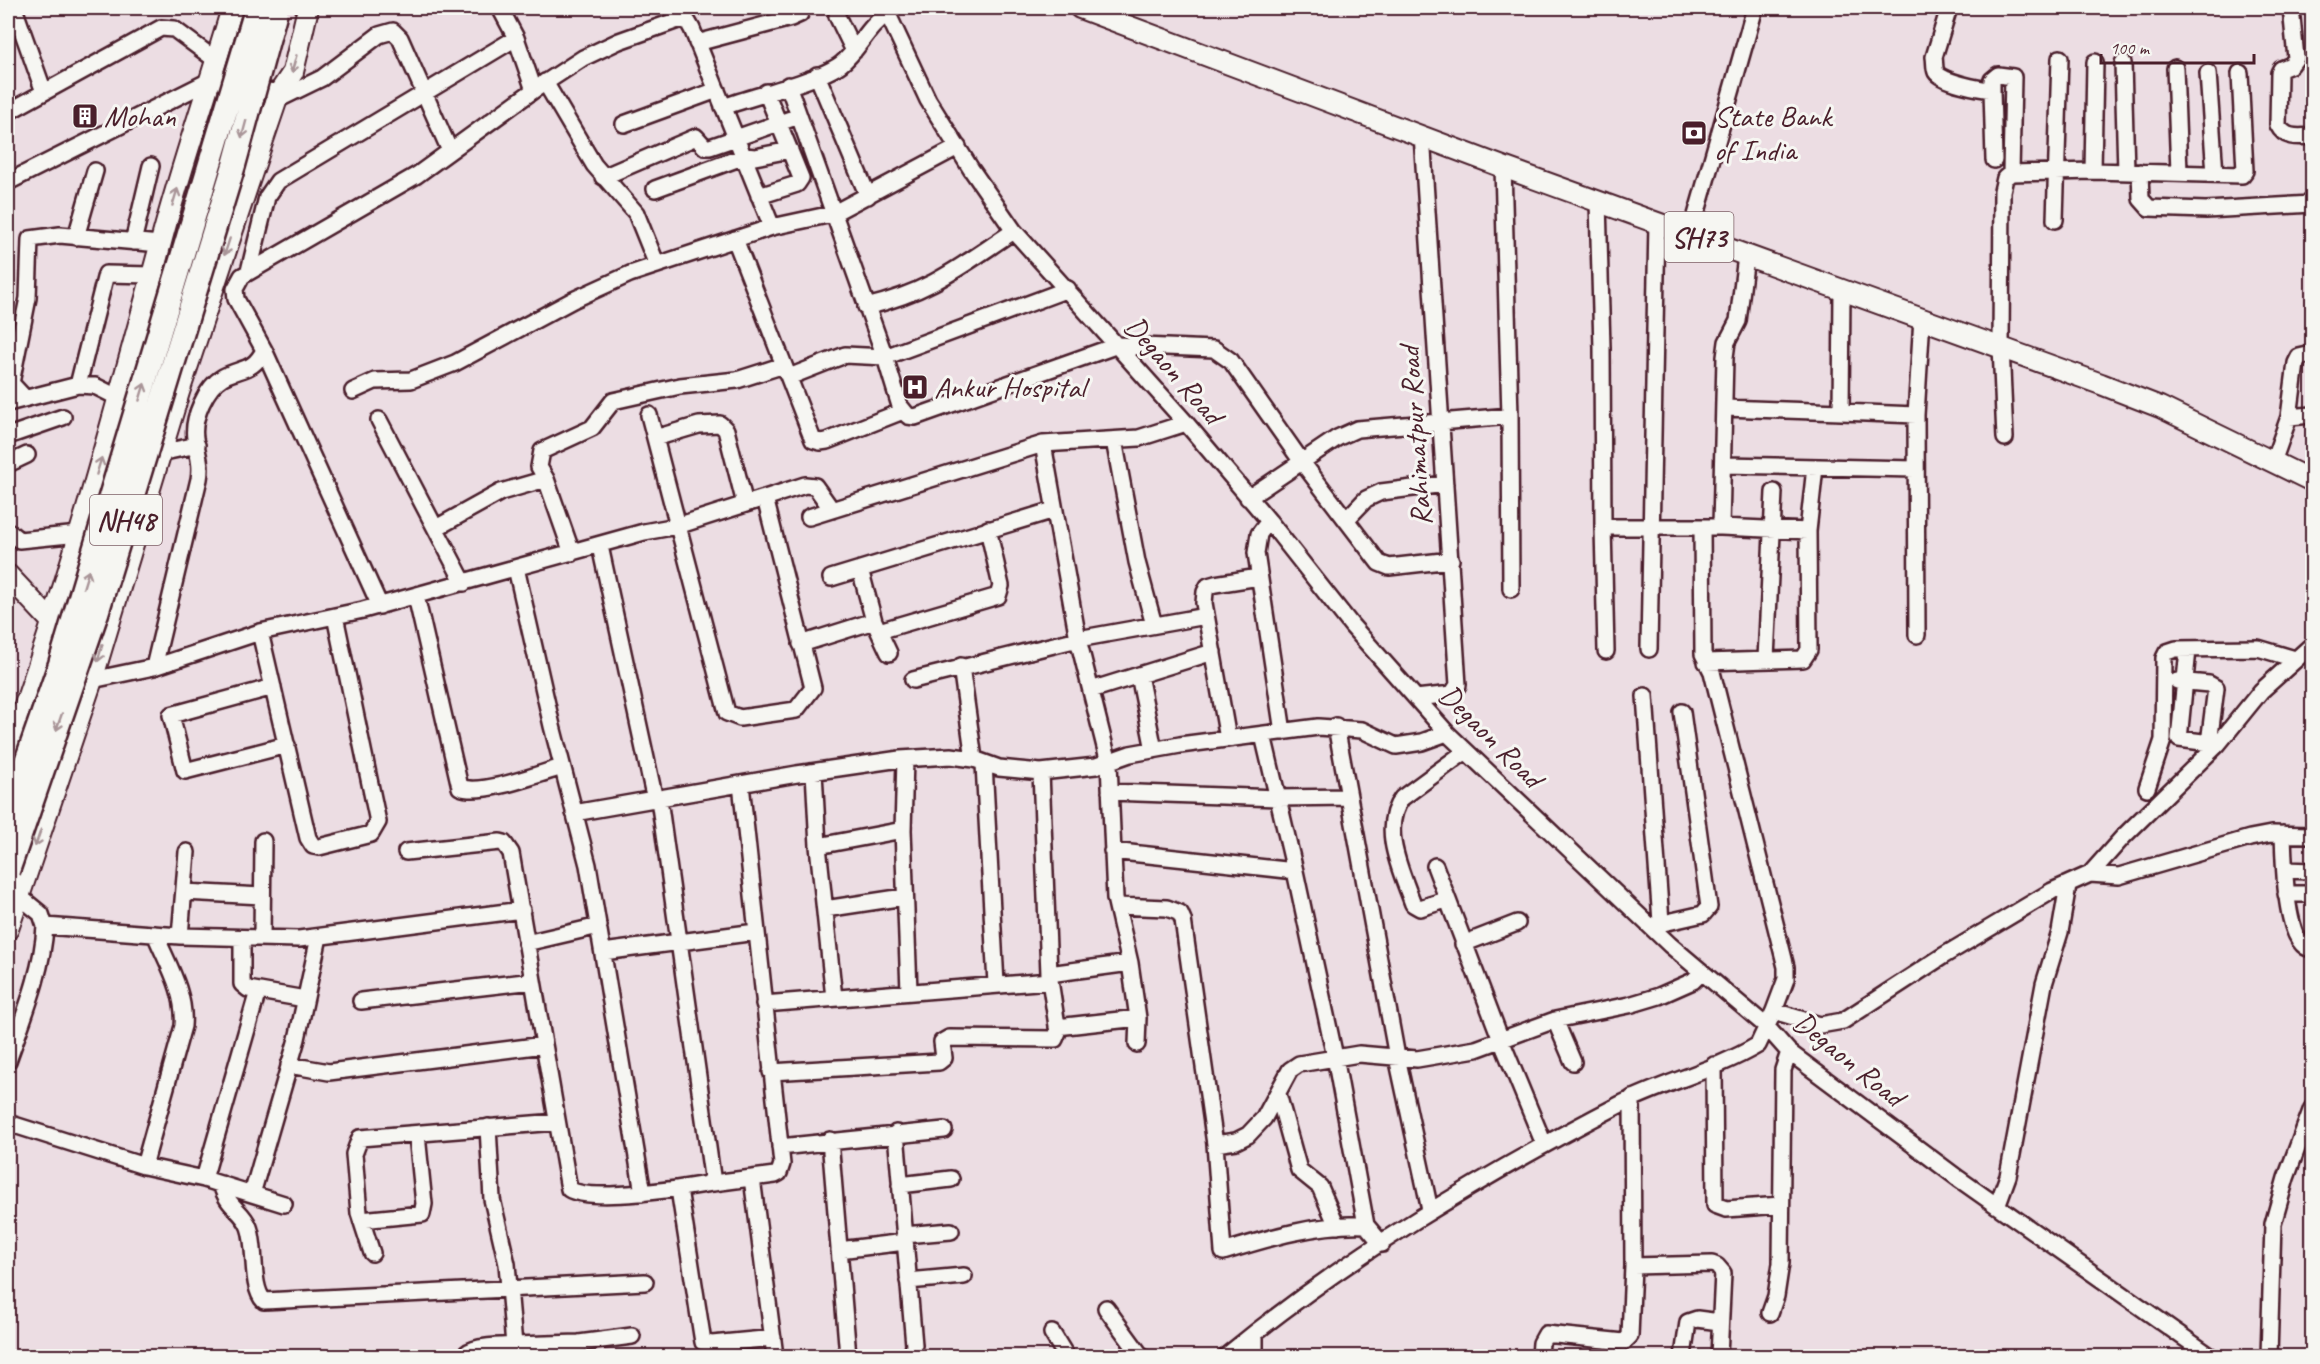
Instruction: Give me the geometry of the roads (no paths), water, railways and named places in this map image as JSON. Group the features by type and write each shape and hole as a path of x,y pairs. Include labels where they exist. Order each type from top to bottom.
{"highway":[{"name":"NH48","path":"8,813 60,664 266,11 234,165 97,614 8,871"}],"main road":[{"path":"8,753 53,623 119,398 160,244 232,8"},
{"path":"8,929 92,680 160,453 278,97 293,72 308,8"},
{"name":"SH73","path":"1080,8 1503,167 2001,346 2160,407 2313,481"},
{"path":"8,575 53,623"},
{"path":"40,662 92,680"}],"street":[{"path":"14,8 44,92"},
{"path":"500,8 539,86 603,177 636,213 657,265"},
{"path":"697,43 791,18 800,14 802,8"},
{"path":"1691,234 1755,8"},
{"path":"1949,8 1934,57 1937,74 1945,79 1992,90"},
{"path":"2290,8 2296,58 2291,65 2281,69 2279,74 2278,125 2281,132 2289,136 2313,136"},
{"path":"723,107 840,65 854,51 870,27 886,11"},
{"name":"Degaon Road","path":"886,11 928,100 1014,231 1186,423 1269,521 1352,626 1447,733 1655,924 1702,972 1766,1026 1789,1052 1997,1206 2210,1356"},
{"path":"837,16 854,51"},
{"path":"380,606 264,350 236,299 238,281 249,271 417,176 539,86 583,58 674,21 688,22 745,156 772,227"},
{"path":"8,112 161,28 174,29 217,61"},
{"path":"8,182 211,80 278,97 322,78 356,51 387,32 393,32 400,38 450,151"},
{"path":"249,271 267,197 278,181 424,91 516,38"},
{"path":"2055,220 2060,58"},
{"path":"2093,171 2096,62"},
{"path":"2122,63 2133,172 2140,199 2149,208 2206,210 2313,204"},
{"path":"2175,68 2179,172"},
{"path":"2208,73 2215,174"},
{"path":"2005,438 2001,346 2002,191 2006,178 2012,173 2056,171 2242,175 2245,171 2240,73"},
{"path":"817,75 868,196"},
{"path":"1994,160 1992,80 1998,75 2013,77 2012,173"},
{"path":"788,85 903,411 915,417 1118,345 1214,349 1222,352 1231,361 1302,462 1383,566 1451,560"},
{"path":"624,124 717,90"},
{"path":"759,196 801,181 766,92"},
{"path":"603,177 696,137 705,147 710,147 735,136 799,116"},
{"name":"Rahimatpur Road","path":"1416,698 1452,694 1458,685 1422,135"},
{"path":"353,391 375,381 411,380 454,363 590,291 657,265 772,227 832,214 958,147"},
{"path":"656,189 745,156 755,157 790,150"},
{"path":"133,242 151,166"},
{"path":"1503,167 1510,416 1511,589"},
{"path":"76,237 95,171"},
{"path":"1598,201 1606,651"},
{"path":"1649,649 1657,222"},
{"path":"866,307 904,297 929,287 1014,231"},
{"path":"24,397 9,383 28,298 30,238 60,235 160,244"},
{"path":"735,239 815,441 827,441 903,411"},
{"path":"1721,527 1727,342 1737,321 1746,256"},
{"path":"78,386 106,274 152,275"},
{"path":"572,553 546,480 539,467 542,451 592,428 613,401 680,386 737,380 786,371 845,355 885,357 1068,289"},
{"path":"1841,412 1842,290"},
{"path":"1917,635 1915,468 1922,318"},
{"path":"154,667 199,480 201,462 195,428 209,389 227,375 257,363 264,350"},
{"path":"2273,462 2289,417 2296,363 2299,357 2313,354"},
{"path":"8,403 24,397 78,386 95,386 119,398"},
{"path":"1725,408 1916,415"},
{"path":"650,415 727,713 731,717 740,718 796,710 813,688 765,498"},
{"path":"2289,417 2313,415"},
{"path":"1248,498 1337,438 1357,429 1440,420 1510,416"},
{"path":"8,436 63,417"},
{"path":"379,420 464,583"},
{"path":"809,517 1043,444 1139,438 1186,423"},
{"path":"655,438 699,425 720,424 726,430 745,504"},
{"path":"1114,440 1130,531 1154,625"},
{"path":"1043,444 1078,639 1109,763 1112,851 1117,906 1130,963 1138,1018 1137,1044"},
{"path":"160,453 197,445"},
{"path":"8,464 27,455"},
{"path":"1724,465 1915,468"},
{"path":"1706,662 1803,659 1809,650 1808,531 1815,467"},
{"path":"436,528 501,492 546,480"},
{"path":"92,680 154,667 260,632 380,606 677,526 812,484 820,490 832,510"},
{"path":"1346,520 1366,499 1380,492 1445,484"},
{"path":"1766,659 1774,492"},
{"path":"831,579 1054,510"},
{"path":"1269,521 1257,543 1259,577 1283,732"},
{"path":"1603,526 1721,527 1808,531"},
{"path":"1226,1356 1299,1298 1430,1210 1544,1144 1632,1098 1714,1065 1758,1045 1763,1039 1766,1026 1786,979 1786,967 1712,672 1706,662 1702,644 1702,527"},
{"path":"801,644 998,596 1001,586 988,529"},
{"path":"8,531 19,540 79,534"},
{"path":"600,546 657,799 680,942 713,1183"},
{"path":"516,568 562,767 588,865 642,1193"},
{"path":"860,569 877,626 889,653"},
{"path":"1228,739 1206,616 1205,592 1208,586 1259,577"},
{"path":"416,596 460,787 484,788 562,767"},
{"path":"260,632 308,837 313,846 319,848 371,834 376,828 378,816 335,616"},
{"path":"913,680 961,666 1078,639 1206,616"},
{"path":"1774,1011 1820,1025 1843,1021 1943,956 2090,874 2256,697 2295,659 2312,646"},
{"path":"2147,788 2163,740 2164,658 2167,652 2258,648 2295,659"},
{"path":"2188,650 2180,739 2213,744"},
{"path":"1091,690 1213,652"},
{"path":"961,666 979,761 996,984"},
{"path":"1138,675 1154,750"},
{"path":"2165,681 2209,684 2216,688 2213,744"},
{"path":"273,687 171,715 185,771 287,745"},
{"path":"1645,696 1655,924 1703,914 1709,907 1682,712"},
{"path":"574,813 814,772 905,759 951,756 1041,772 1109,763 1130,754 1154,750 1336,726 1362,730 1396,746 1408,746 1447,733"},
{"path":"1336,726 1397,1057 1430,1210"},
{"path":"1263,735 1335,1057 1366,1225 1382,1244"},
{"path":"1446,900 1420,908 1413,904 1396,855 1392,822 1396,806 1402,798 1466,751"},
{"path":"905,759 904,897 909,991"},
{"path":"814,772 818,846 834,998"},
{"path":"771,1072 939,1062 944,1058 944,1039 1053,1040 1057,1035 1057,1027 1050,977 1041,772"},
{"path":"406,852 504,843 511,853 569,1189 576,1193 587,1194 642,1193 779,1173 782,1164 741,784"},
{"path":"1110,792 1278,798 1349,797"},
{"path":"818,846 903,830"},
{"path":"2090,874 2119,876 2250,838 2283,834 2313,835"},
{"path":"2283,834 2286,894 2297,935 2311,951"},
{"path":"262,938 263,841"},
{"path":"1112,851 1294,871"},
{"path":"180,936 187,852"},
{"path":"1435,866 1463,944 1544,1144"},
{"path":"2285,870 2313,871"},
{"path":"1997,1206 2008,1176 2026,1067 2035,1040 2044,984 2067,901 2068,885"},
{"path":"184,892 262,896"},
{"path":"2286,894 2313,894"},
{"path":"8,1060 25,1011 44,942 45,926 41,914 19,896"},
{"path":"825,909 904,897"},
{"path":"1117,906 1167,908 1180,913 1215,1144 1223,1252 1268,1238 1337,1226 1366,1225"},
{"path":"45,926 180,936 319,937 522,910"},
{"path":"1463,944 1517,923"},
{"path":"526,943 599,926"},
{"path":"603,952 756,932"},
{"path":"144,1166 183,1026 184,1011 182,998 155,934"},
{"path":"252,1194 289,1065 319,937"},
{"path":"242,938 242,984 248,989 305,999"},
{"path":"764,1004 996,984 1130,963"},
{"path":"1215,1144 1236,1141 1248,1135 1264,1118 1290,1070 1299,1064 1335,1057 1379,1054 1418,1059 1450,1055 1501,1040 1555,1020 1629,1005 1659,996 1693,981 1702,972"},
{"path":"361,1001 533,981"},
{"path":"204,1179 258,991"},
{"path":"1057,1027 1138,1018"},
{"path":"1555,1020 1573,1062"},
{"path":"289,1065 329,1072 544,1045"},
{"path":"1770,1313 1779,1280 1783,1070 1789,1052"},
{"path":"1714,1065 1715,1205 1726,1209 1781,1205"},
{"path":"1278,1094 1299,1170 1320,1187 1337,1226"},
{"path":"1540,1356 1541,1343 1546,1334 1624,1342 1628,1340 1631,1332 1632,1098"},
{"path":"2269,1356 2273,1224 2286,1178 2313,1108"},
{"path":"372,1253 361,1220 354,1154 360,1138 557,1122"},
{"path":"8,1124 144,1166 204,1179 284,1204"},
{"path":"488,1127 492,1199 511,1287 514,1345"},
{"path":"780,1147 896,1133 944,1130"},
{"path":"896,1133 914,1345 912,1356"},
{"path":"361,1220 422,1214 424,1204 417,1135"},
{"path":"830,1140 848,1356"},
{"path":"752,1178 775,1356"},
{"path":"900,1185 951,1179"},
{"path":"221,1184 229,1205 244,1217 249,1227 258,1292 264,1301 645,1282"},
{"path":"678,1189 704,1342 712,1344 773,1338"},
{"path":"839,1250 951,1231"},
{"path":"1633,1266 1717,1266 1723,1273 1719,1356"},
{"path":"908,1281 964,1276"},
{"path":"1106,1308 1141,1356"},
{"path":"1683,1356 1688,1322 1697,1319 1720,1322"},
{"path":"1052,1333 1066,1356"},
{"path":"1255,1333 1255,1356"},
{"path":"464,1356 475,1349 579,1343 632,1336"}],"place":[{"name":"Mohan","path":"85,116"},
{"name":"State Bank of India","path":"1694,133"},
{"name":"Ankur Hospital","path":"915,387"}]}
